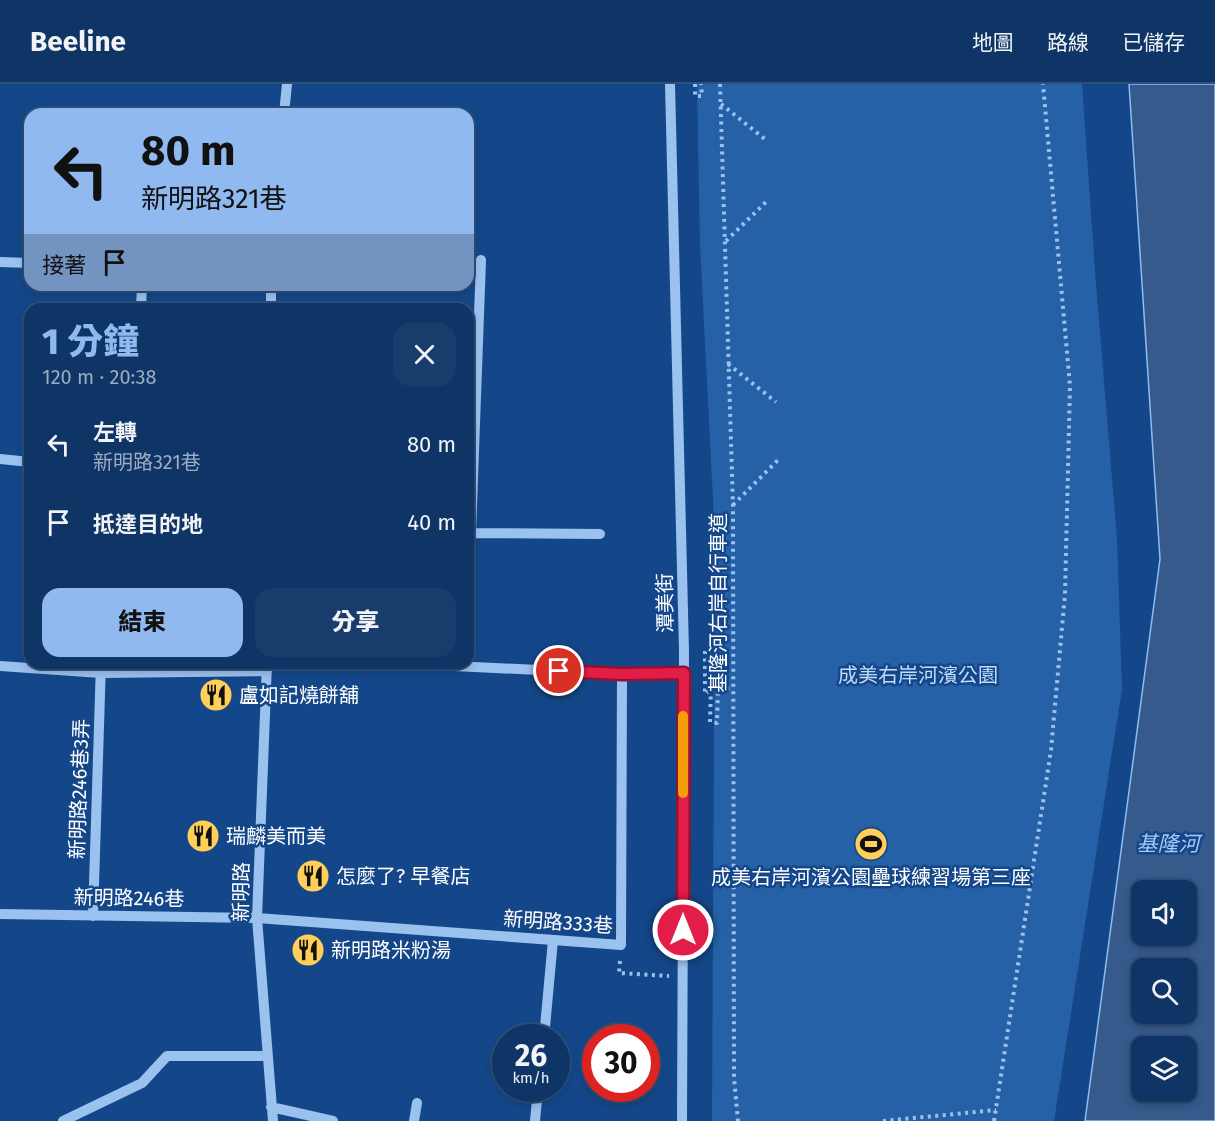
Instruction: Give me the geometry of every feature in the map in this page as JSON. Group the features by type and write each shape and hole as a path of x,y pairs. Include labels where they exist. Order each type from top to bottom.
{"street":[{"path":"285,108 287,84"},
{"name":"潭美街","path":"670,84 684,673 682,1121"},
{"path":"474,451 481,260"},
{"path":"0,262 24,262"},
{"path":"0,459 24,461"},
{"path":"474,533 600,534"},
{"path":"0,666 24,666"},
{"path":"474,666 622,674 684,673"},
{"name":"新明路246巷3弄","path":"93,915 101,669"},
{"name":"新明路","path":"267,669 257,918 273,1121"},
{"name":"新明路333巷","path":"257,918 621,945 622,674"},
{"name":"新明路246巷","path":"0,914 257,918"},
{"path":"545,1024 554,940"},
{"path":"63,1121 142,1083 167,1056 267,1056"},
{"path":"535,1121 537,1102"},
{"path":"414,1121 417,1103"},
{"path":"271,1107 333,1121"}],"path":[{"path":"695,84 695,96 702,96 701,84"},
{"name":"基隆河右岸自行車道","path":"720,84 733,506 734,1078 738,1121"},
{"path":"994,1121 1051,750 1065,594 1070,386 1043,84"},
{"path":"721,104 766,140"},
{"path":"725,242 768,200"},
{"path":"728,364 776,402"},
{"path":"733,506 778,460"},
{"path":"705,651 705,694 711,689 710,722 717,723 718,688 734,688"},
{"path":"621,945 619,973 683,977"},
{"path":"883,1121 996,1110"}],"green space":[{"name":"成美右岸河濱公園","path":"697,84 1082,84 1117,539 1122,689 1054,1121 712,1121 715,539 700,244"}],"water":[{"name":"基隆河","path":"1129,84 1215,84 1215,1121 1085,1121 1160,559"}],"slow traffic":[{"path":"683,716 683,793"}],"place":[{"name":"盧如記燒餅舖","path":"216,695"},
{"name":"瑞麟美而美","path":"203,836"},
{"name":"成美右岸河濱公園壘球練習場第三座","path":"871,844"},
{"name":"怎麼了? 早餐店","path":"313,876"},
{"name":"新明路米粉湯","path":"308,950"}],"route":[{"path":"559,671 622,674 684,673 683,930"}]}
